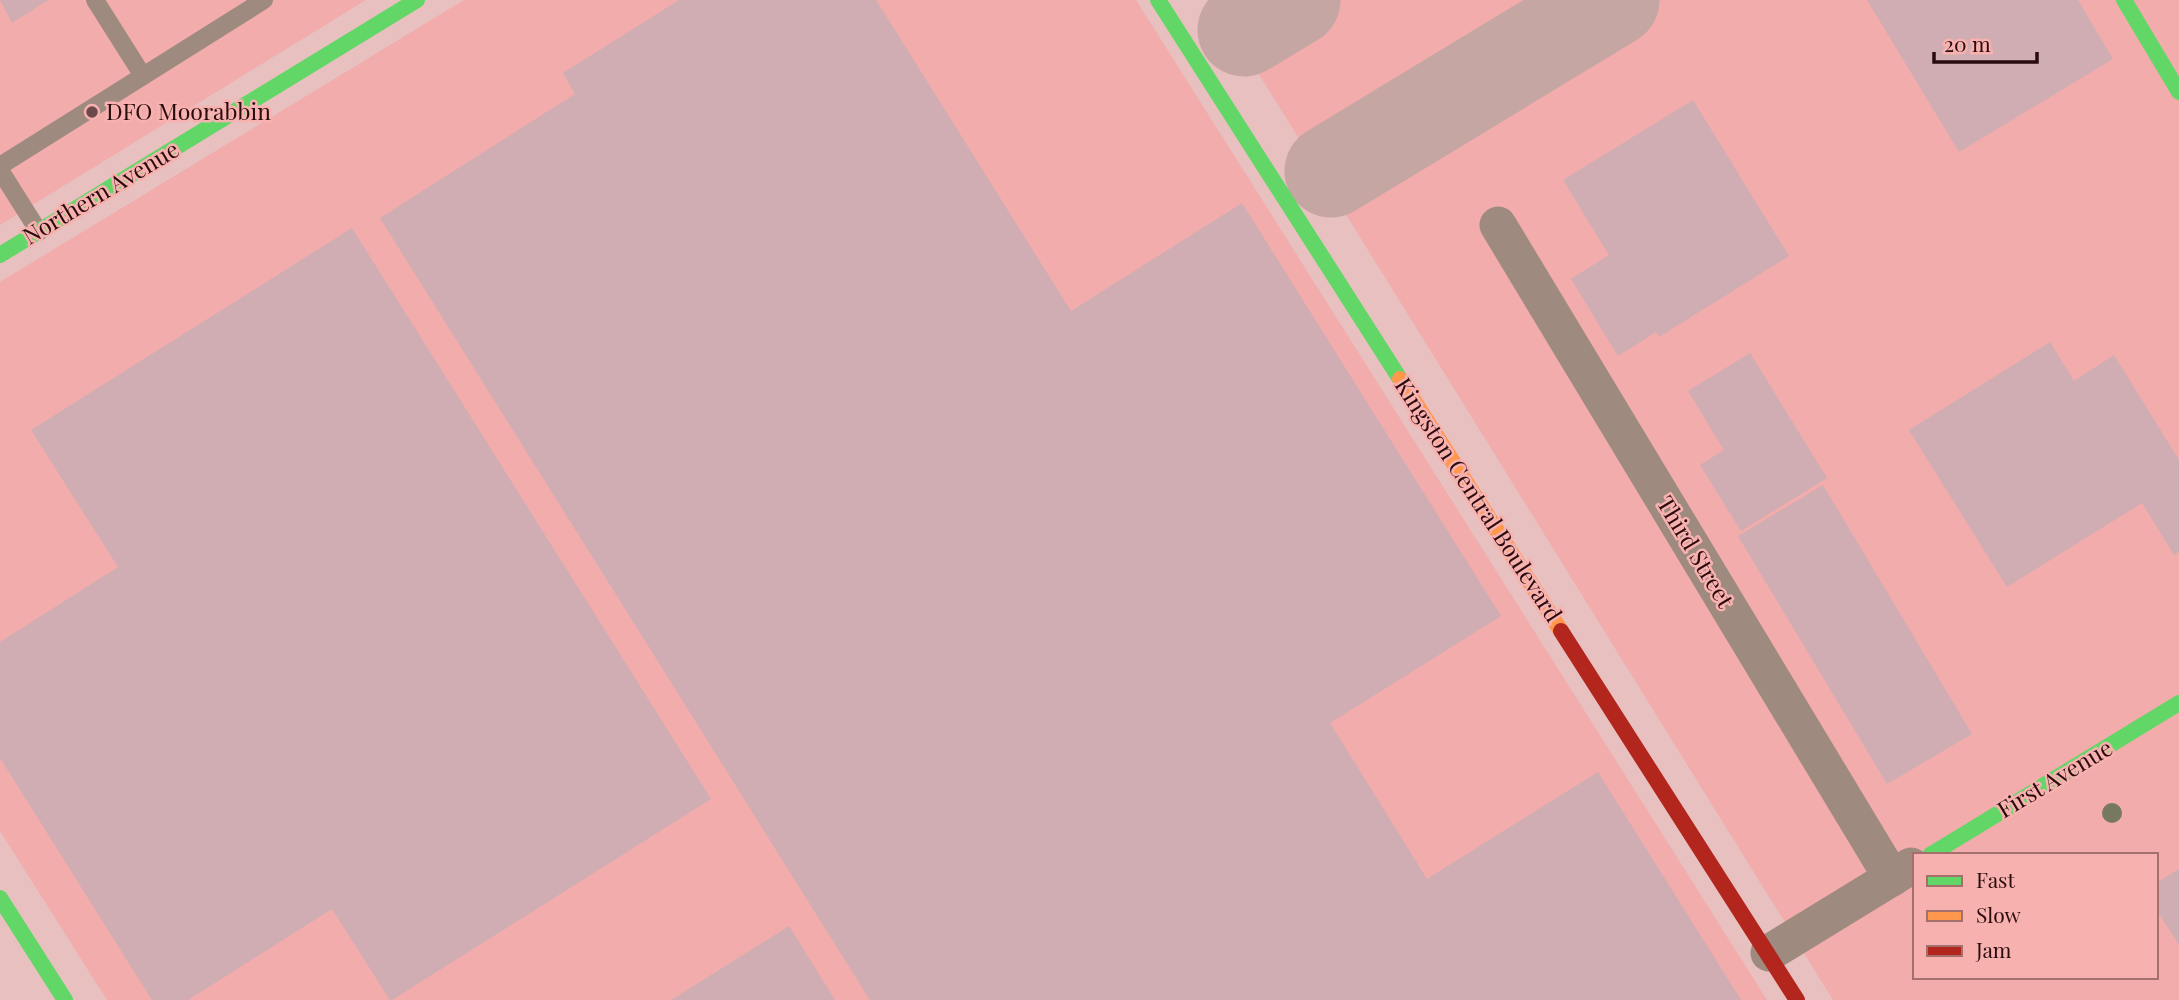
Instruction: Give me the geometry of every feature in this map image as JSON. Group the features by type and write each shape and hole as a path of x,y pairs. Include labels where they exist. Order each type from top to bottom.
{"street":[{"name":"Northern Avenue","path":"0,255 417,0"},
{"name":"Kingston Central Boulevard","path":"1158,0 1797,1000"},
{"path":"2124,0 2179,92"},
{"name":"Third Street","path":"1498,225 1903,871"},
{"name":"First Avenue","path":"1933,853 2179,703"},
{"path":"1769,953 1903,871"},
{"path":"0,898 65,1000"}],"lane":[{"path":"95,0 143,76"},
{"path":"39,232 0,168 264,0"}],"shaded area":[{"name":"DFO Moorabbin","path":"0,0 366,0 0,225"},
{"path":"464,0 1136,0 1767,1000 107,1000 0,831 0,282"},
{"path":"1213,0 2179,0 2179,1000 1833,1000"}],"building":[{"path":"0,0 48,0 12,23"},
{"path":"679,0 876,0 1071,311 1242,203 1501,616 1330,723 1427,879 1598,772 1741,1000 870,1000 380,218 575,94 563,73"},
{"path":"1867,0 2078,0 2113,59 1959,152"},
{"path":"1693,100 1789,256 1659,337 1656,332 1618,356 1571,279 1609,255 1563,180"},
{"path":"352,228 711,799 392,1000 332,909 188,1000 152,1000 0,758 0,642 118,567 31,430"},
{"path":"2050,342 2074,381 2114,355 2179,460 2179,552 2174,555 2142,503 2007,587 1909,430"},
{"path":"1750,353 1827,478 1741,531 1700,465 1724,450 1688,391"},
{"path":"1823,485 1972,734 1887,784 1738,536"},
{"path":"2179,869 2179,945 2158,912 2158,882"},
{"path":"789,926 835,1000 671,1000"}],"taxiway":[{"path":"1244,30 1294,0"},
{"path":"1331,171 1613,0"}],"traffic: fast":[{"path":"0,255 417,0"},
{"path":"1158,0 1400,379"},
{"path":"2124,0 2179,92"},
{"path":"1933,853 2179,703"},
{"path":"0,898 65,1000"}],"traffic: slow":[{"path":"1400,379 1561,631"}],"traffic: jam":[{"path":"1561,631 1797,1000"}],"place":[{"name":"DFO Moorabbin","path":"92,112"}]}
